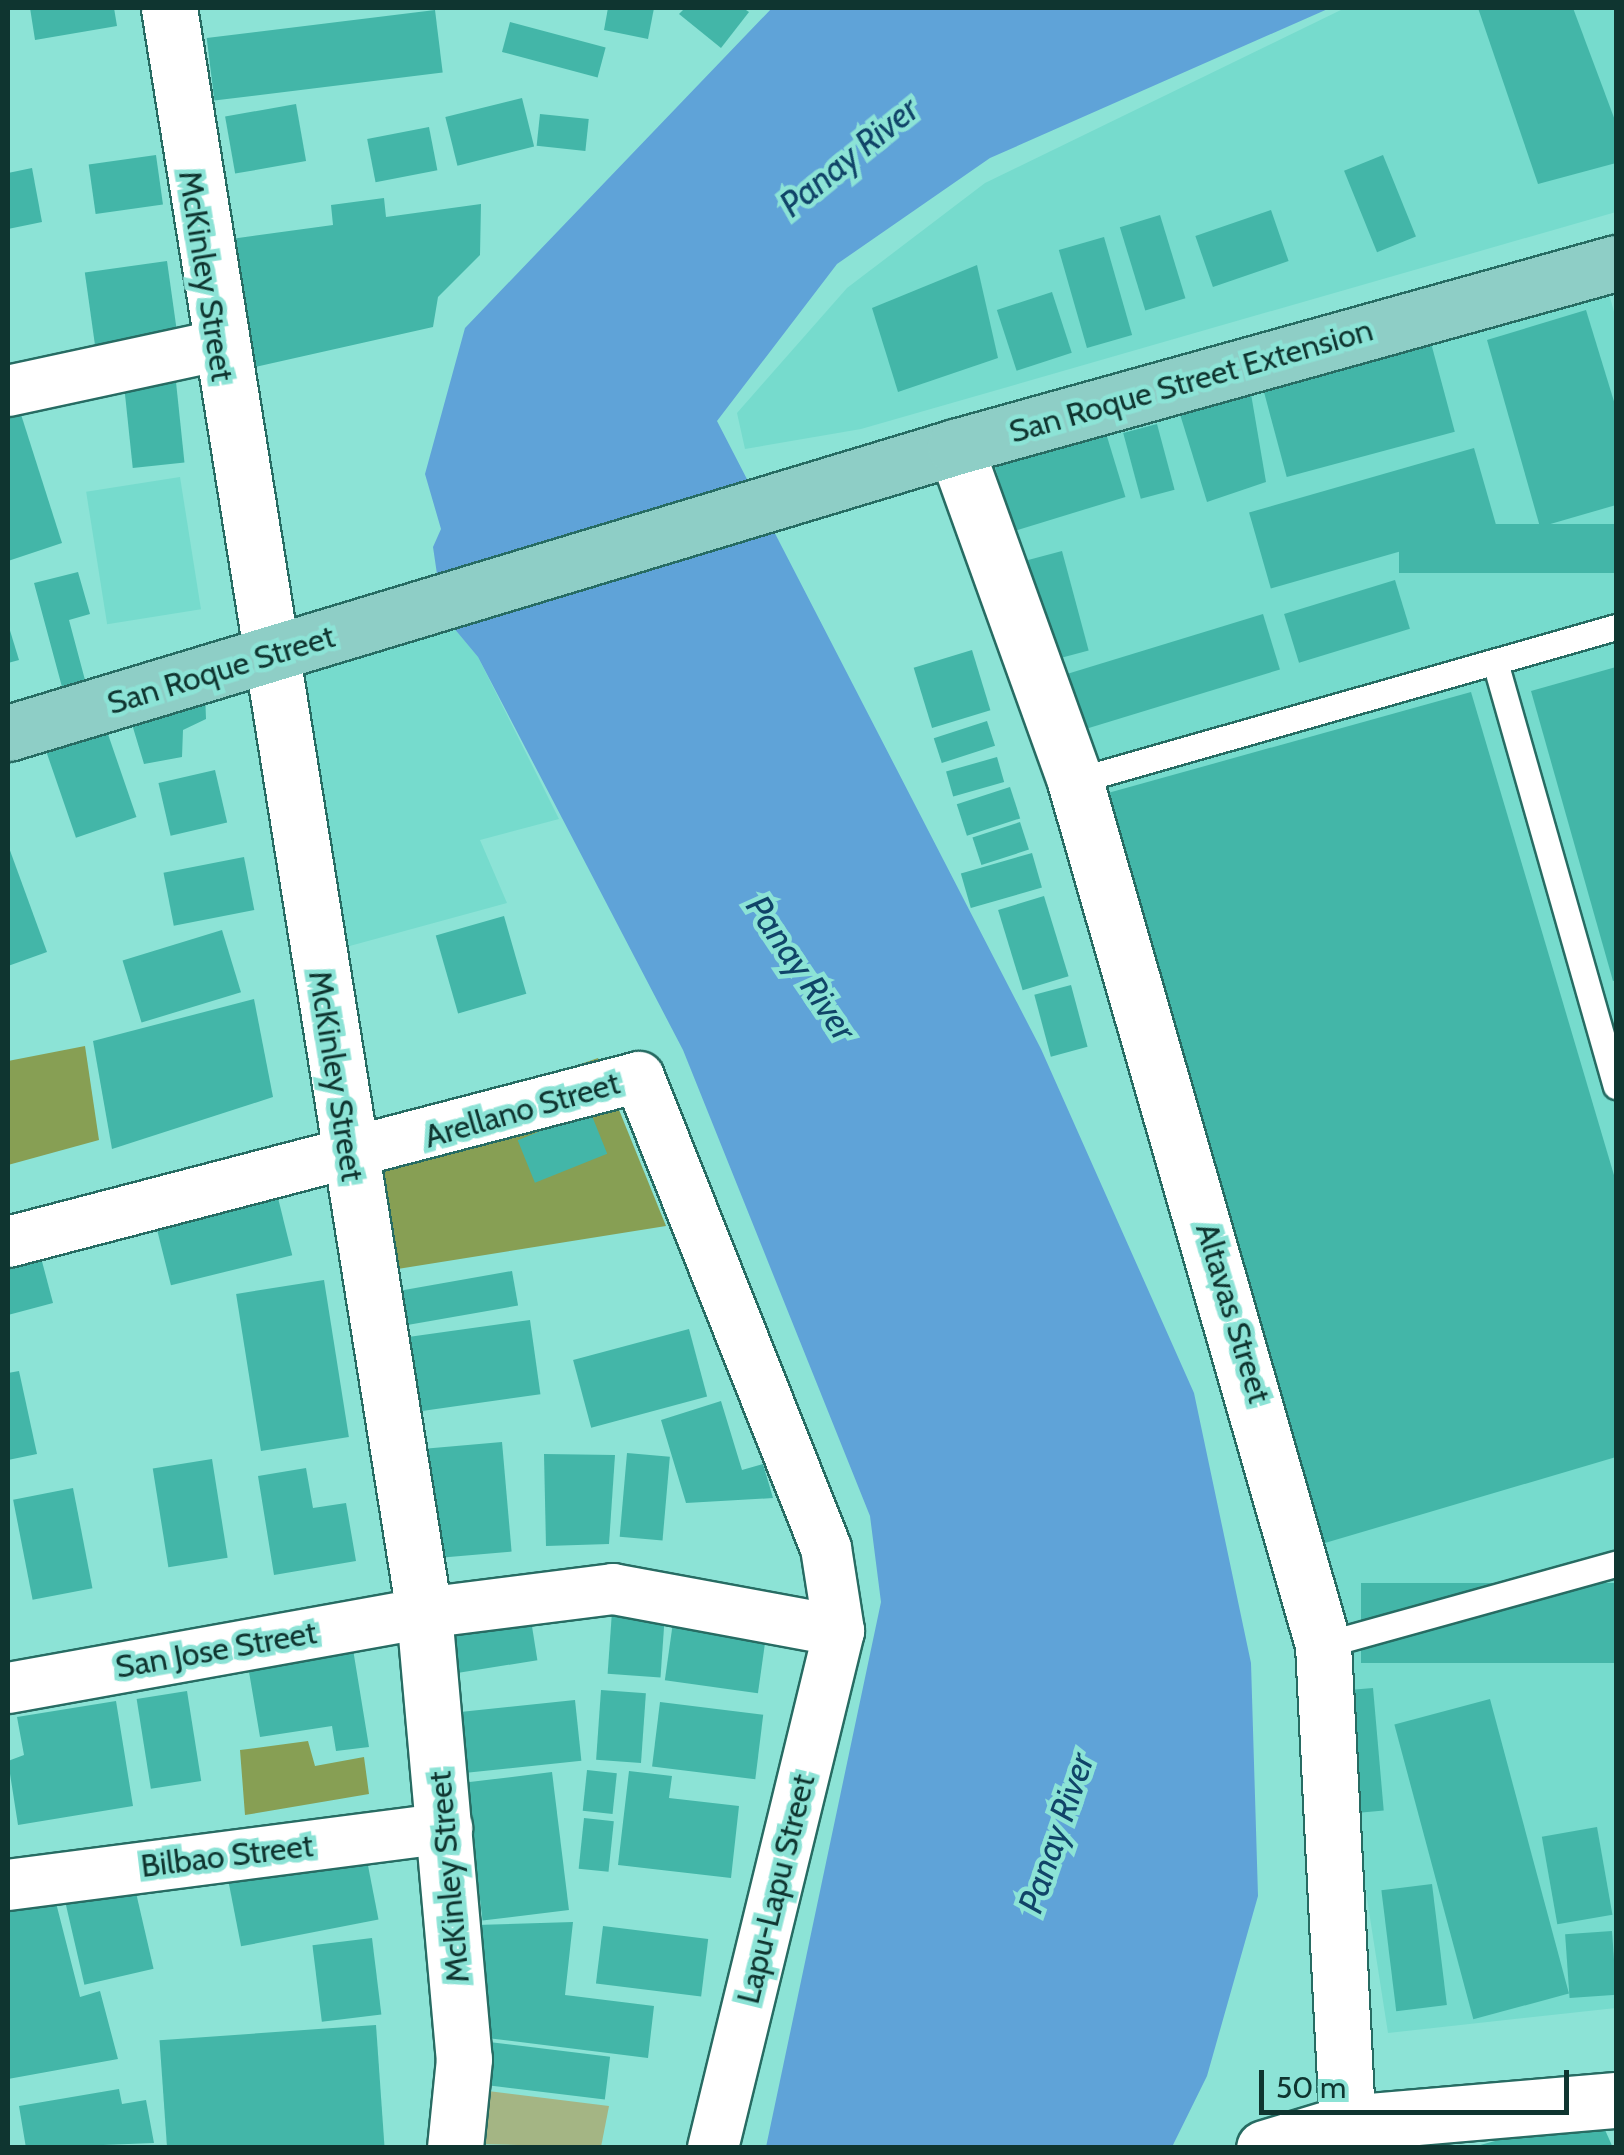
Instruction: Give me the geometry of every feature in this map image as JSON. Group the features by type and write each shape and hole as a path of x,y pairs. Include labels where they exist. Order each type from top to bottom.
{"main road":[{"name":"San Roque Street Extension","path":"768,506 955,447 1616,263"},
{"name":"San Roque Street","path":"8,734 768,506"}],"street":[{"name":"McKinley Street","path":"169,8 216,346 424,1613 447,1828 464,2060 455,2148"},
{"path":"8,391 216,346"},
{"name":"Altavas Street","path":"955,447 1075,781 1323,1645 1348,2123"},
{"name":"Arellano Street","path":"8,1242 349,1159 639,1077 826,1548 839,1631"},
{"name":"San Jose Street","path":"8,1688 424,1613 613,1589 839,1631"},
{"name":"Lapu-Lapu Street","path":"713,2148 839,1631"},
{"name":"Bilbao Street","path":"8,1884 447,1828"},
{"path":"1264,2148 1348,2123 1616,2100"}],"lane":[{"path":"1075,781 1616,627"},
{"path":"1495,662 1615,1073"},
{"path":"1323,1645 1616,1564"}],"shaded area":[{"path":"1345,8 1616,8 1616,212 861,429 745,449 737,413 847,288 985,183"},
{"path":"1606,283 1616,319 1616,2008 1388,2033 1325,1630 981,464"},
{"path":"180,477 201,609 107,624 86,492"},
{"path":"443,615 478,657 559,819 480,840 507,903 324,953 283,672"}],"green space":[{"path":"85,1046 99,1140 8,1165 8,1061"},
{"path":"598,1058 666,1226 385,1271 357,1141"},
{"path":"308,1741 315,1766 364,1757 369,1794 245,1815 240,1750"},
{"path":"480,2090 609,2106 601,2147 474,2144"}],"water":[{"name":"Panay River","path":"772,8 1330,8 990,158 837,264 717,421 1041,1049 1194,1393 1251,1663 1258,1896 1207,2076 1172,2147 766,2147 881,1602 870,1516 683,1050 478,657 443,615 433,547 441,529 425,474 465,328"}],"building":[{"path":"30,8 114,8 117,26 35,40"},
{"path":"608,8 654,8 648,39 604,30"},
{"path":"685,8 743,8 749,12 721,48 679,14"},
{"path":"1478,8 1573,8 1616,123 1616,163 1538,184"},
{"path":"435,10 443,73 214,101 207,38"},
{"path":"510,22 606,48 598,78 502,52"},
{"path":"522,98 534,147 457,166 445,117"},
{"path":"296,104 306,161 235,174 225,117"},
{"path":"540,114 589,119 585,151 537,146"},
{"path":"429,127 437,170 376,182 367,139"},
{"path":"156,155 163,205 96,214 89,164"},
{"path":"1383,155 1416,237 1377,252 1344,171"},
{"path":"32,168 42,222 8,229 8,173"},
{"path":"384,198 386,217 481,204 480,255 438,297 433,327 246,369 231,239 333,225 331,205"},
{"path":"1271,210 1289,261 1213,287 1195,236"},
{"path":"1160,215 1185,298 1145,310 1120,227"},
{"path":"1104,237 1132,335 1087,348 1059,250"},
{"path":"167,261 180,353 98,365 85,273"},
{"path":"977,265 998,358 898,392 872,308"},
{"path":"1052,292 1072,353 1017,371 997,310"},
{"path":"1586,310 1616,408 1616,505 1540,527 1487,340"},
{"path":"1431,343 1455,432 1287,477 1263,388"},
{"path":"176,382 184,463 133,468 124,387"},
{"path":"1250,388 1266,482 1207,502 1179,411"},
{"path":"18,405 62,543 8,561 8,408"},
{"path":"1157,424 1175,490 1141,499 1123,433"},
{"path":"1105,430 1125,497 1015,531 994,464"},
{"path":"1474,448 1496,524 1271,588 1249,512"},
{"path":"1399,524 1616,524 1616,573 1399,573"},
{"path":"1062,551 1089,650 1054,660 1027,560"},
{"path":"78,572 90,614 69,620 85,680 62,687 34,583"},
{"path":"1395,580 1410,629 1299,663 1284,614"},
{"path":"1263,614 1280,669 1084,729 1067,674"},
{"path":"8,624 19,660 8,663"},
{"path":"972,650 990,710 932,728 914,668"},
{"path":"1616,667 1616,980 1613,981 1531,691"},
{"path":"205,691 206,719 183,730 182,757 144,764 125,701"},
{"path":"1471,692 1616,1182 1616,1457 1308,1548 1090,798"},
{"path":"100,711 136,817 76,838 39,732"},
{"path":"987,721 995,746 942,763 934,738"},
{"path":"997,757 1004,782 953,797 946,772"},
{"path":"215,770 227,823 171,836 158,783"},
{"path":"1010,787 1020,818 967,836 957,804"},
{"path":"1020,822 1029,850 981,865 972,837"},
{"path":"8,845 47,952 8,966"},
{"path":"1032,853 1042,888 971,908 961,873"},
{"path":"244,857 254,910 174,926 164,873"},
{"path":"1044,896 1069,976 1023,990 998,910"},
{"path":"504,916 526,994 458,1013 436,936"},
{"path":"222,930 241,992 142,1023 123,960"},
{"path":"1071,985 1088,1047 1051,1057 1034,995"},
{"path":"254,999 273,1097 112,1149 93,1041"},
{"path":"590,1111 607,1154 535,1183 518,1140"},
{"path":"277,1194 292,1255 171,1285 156,1224"},
{"path":"39,1250 53,1303 8,1315 8,1258"},
{"path":"512,1271 518,1305 399,1326 393,1292"},
{"path":"324,1280 349,1437 261,1451 236,1294"},
{"path":"530,1320 540,1394 410,1413 399,1338"},
{"path":"689,1329 707,1397 591,1428 573,1360"},
{"path":"19,1371 37,1454 8,1460 8,1373"},
{"path":"721,1401 742,1470 763,1464 773,1498 686,1503 661,1420"},
{"path":"502,1442 512,1552 420,1560 410,1450"},
{"path":"627,1453 670,1457 663,1540 620,1537"},
{"path":"544,1454 615,1455 609,1544 546,1546"},
{"path":"212,1459 228,1558 168,1567 153,1468"},
{"path":"306,1468 313,1508 346,1503 356,1561 274,1575 258,1476"},
{"path":"73,1488 92,1588 33,1600 13,1500"},
{"path":"1361,1583 1616,1583 1616,1663 1361,1663"},
{"path":"613,1597 666,1601 660,1678 608,1674"},
{"path":"528,1601 537,1660 449,1674 440,1615"},
{"path":"675,1608 768,1621 758,1693 665,1680"},
{"path":"352,1643 369,1747 336,1751 332,1726 260,1737 247,1660"},
{"path":"1373,1688 1384,1811 1354,1813 1343,1691"},
{"path":"601,1690 646,1693 641,1763 596,1760"},
{"path":"187,1691 201,1781 151,1789 137,1699"},
{"path":"1490,1699 1569,1994 1473,2019 1394,1725"},
{"path":"575,1700 581,1761 457,1774 451,1713"},
{"path":"116,1701 133,1806 18,1825 8,1761 24,1755 17,1717"},
{"path":"660,1702 763,1715 755,1779 652,1767"},
{"path":"587,1770 617,1773 613,1814 583,1811"},
{"path":"629,1771 672,1776 669,1798 739,1806 731,1878 618,1865"},
{"path":"552,1772 569,1910 483,1921 466,1783"},
{"path":"584,1818 614,1821 609,1872 579,1869"},
{"path":"1597,1827 1612,1915 1557,1924 1542,1837"},
{"path":"364,1845 379,1920 241,1946 227,1872"},
{"path":"134,1884 154,1969 84,1985 65,1900"},
{"path":"1432,1884 1447,2005 1396,2011 1381,1890"},
{"path":"53,1891 80,1997 100,1991 118,2059 8,2079 8,1901"},
{"path":"573,1922 565,1995 654,2006 648,2058 487,2038 476,1925"},
{"path":"603,1926 708,1939 701,1996 596,1984"},
{"path":"1612,1931 1616,1995 1570,1998 1565,1934"},
{"path":"372,1938 381,2014 322,2022 312,1945"},
{"path":"376,2025 385,2148 167,2148 160,2040"},
{"path":"489,2042 610,2057 605,2100 484,2085"},
{"path":"119,2089 122,2104 146,2100 154,2143 26,2148 19,2106"},
{"path":"1582,2118 1602,2123 1613,2148 1469,2148"}]}
